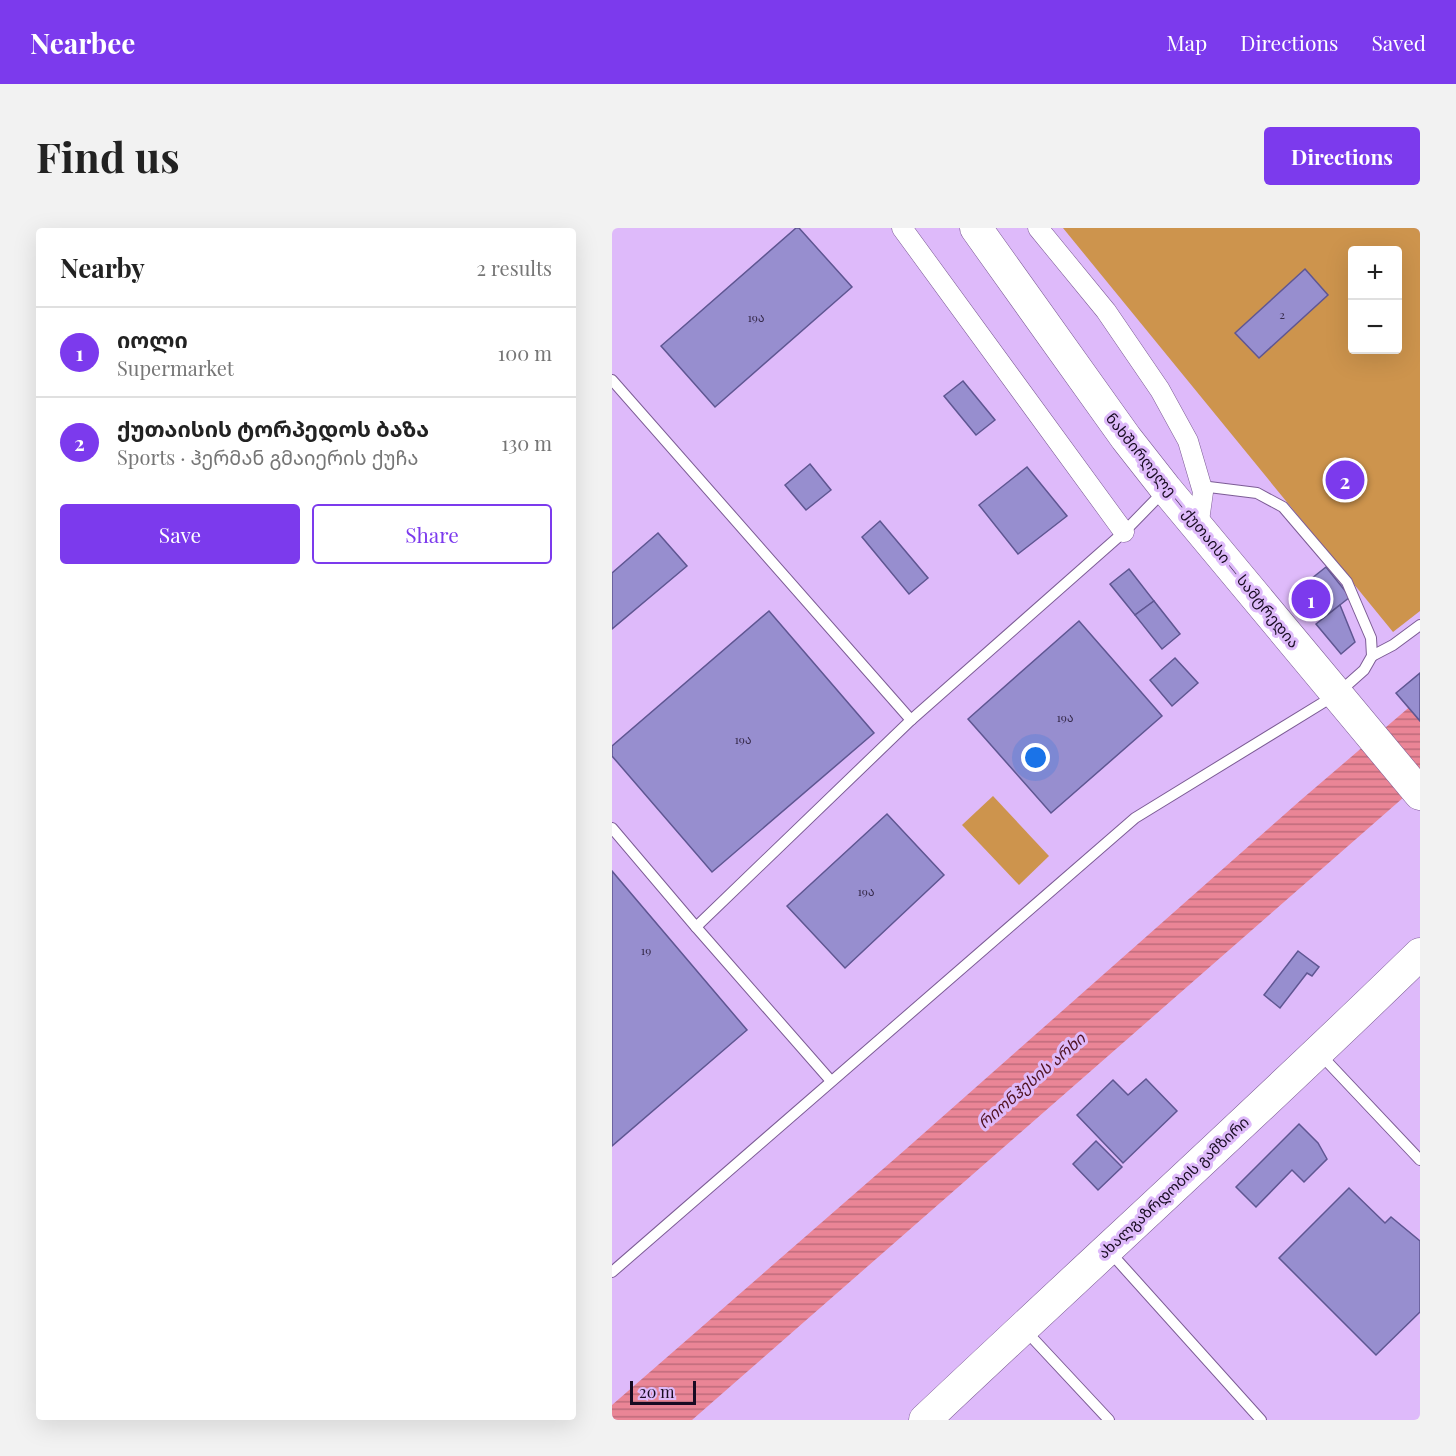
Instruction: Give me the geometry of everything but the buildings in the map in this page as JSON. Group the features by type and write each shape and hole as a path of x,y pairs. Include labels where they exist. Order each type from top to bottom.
{"main road":[{"name":"ნახშირღელე — ქუთაისი — სამტრედია","path":"976,228 1126,438 1166,489 1420,794"},
{"name":"ახალგაზრდობის გამზირი","path":"925,1420 1319,1053 1420,954"}],"street":[{"path":"902,228 1124,532"},
{"path":"1038,228 1106,311 1160,390 1188,441 1203,492 1198,528"}],"lane":[{"path":"612,380 910,720"},
{"path":"1201,486 1257,494 1284,507 1347,582 1371,638 1372,656"},
{"path":"696,927 910,720 1124,532 1166,489"},
{"path":"612,1272 1135,818 1346,705 1372,656 1393,645 1420,625"},
{"path":"612,828 831,1081"},
{"path":"1319,1053 1420,1160"},
{"path":"1106,1249 1261,1420"},
{"path":"1023,1328 1109,1420"}],"shaded area":[{"path":"1063,228 1420,228 1420,611 1393,632"},
{"path":"993,796 1049,856 1019,885 962,825"}],"water":[{"name":"რიონჰესის არხი","path":"1420,698 1420,783 692,1420 612,1420 612,1405"}],"place":[{"name":"ქუთაისის ტორპედოს ბაზა","path":"1345,480"},
{"name":"იოლი","path":"1311,599"}]}
